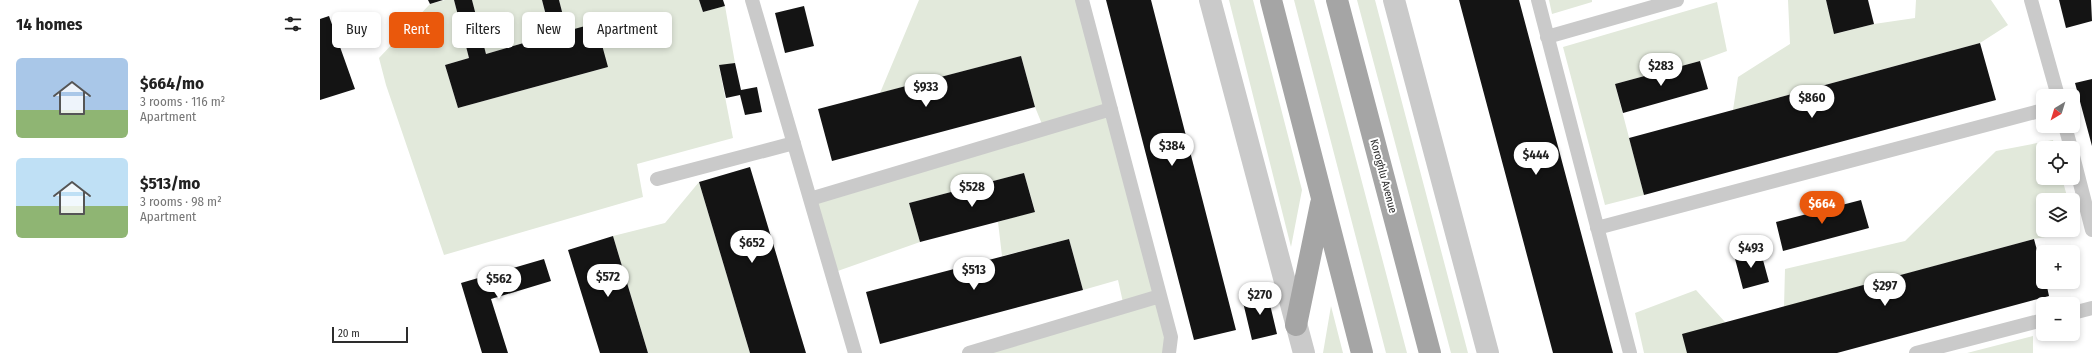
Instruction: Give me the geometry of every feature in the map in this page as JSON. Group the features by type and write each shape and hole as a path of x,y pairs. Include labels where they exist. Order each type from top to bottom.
{"main road":[{"path":"1271,0 1362,353"},
{"name":"Koroghlu Avenue","path":"1337,0 1430,353"},
{"path":"1296,325 1322,199"}],"street":[{"path":"1210,0 1304,353"},
{"path":"1394,0 1488,353"}],"lane":[{"path":"752,0 855,353"},
{"path":"1082,0 1171,337 1169,353"},
{"path":"1538,0 1630,353"},
{"path":"1547,37 1677,0"},
{"path":"2031,0 2056,89"},
{"path":"810,199 1111,109"},
{"path":"1597,228 2036,112"},
{"path":"657,179 794,143"},
{"path":"2080,183 2092,230"},
{"path":"969,353 1160,296"},
{"path":"2080,311 2092,308"},
{"path":"1916,353 2036,322"}],"shaded area":[{"path":"445,0 454,0 457,12 452,12 452,48 466,48 469,58 445,65 458,108 608,67 586,48 672,48 672,12 583,12 583,45 575,38 575,12 562,12 559,0 699,0 703,12 725,6 735,63 719,66 733,138 637,164 643,197 444,255 386,85 379,58 389,47 444,48 444,12 422,12 430,4"},
{"path":"472,0 542,0 545,12 522,12 522,43 514,46 514,12 475,12"},
{"path":"919,0 1082,0 1169,353 969,353 1124,307 1118,280 1083,290 1069,239 1002,256 998,222 1035,211 1024,173 909,203 920,242 832,273 810,199 1044,129 1035,107 1021,56 880,93"},
{"path":"1229,0 1253,0 1302,190 1291,247"},
{"path":"1294,0 1314,0 1407,353 1386,353"},
{"path":"1357,0 1375,0 1468,353 1451,353"},
{"path":"1549,0 1592,0 1592,2 1552,14"},
{"path":"1788,0 1826,0 1835,34 1874,24 1915,18 1916,0 1991,0 2008,25 1980,43 1733,110 1738,77 1790,44"},
{"path":"1717,2 1727,51 1700,61 1615,84 1644,195 1605,205 1563,47"},
{"path":"484,48 507,48 486,54"},
{"path":"2036,143 2036,185 2064,185 2066,193 2036,193 2036,237 2046,237 1784,307 1785,269 1905,241 1996,151"},
{"path":"699,182 750,353 648,353 613,236 665,223"},
{"path":"1696,290 1725,322 1687,353 1644,353 1635,313"},
{"path":"1331,306 1343,353 1323,353"},
{"path":"2033,336 2033,353 1967,353"}],"building":[{"path":"428,0 443,0 430,4"},
{"path":"454,0 472,0 475,12 457,12"},
{"path":"542,0 559,0 562,12 545,12"},
{"path":"699,0 723,0 725,6 703,12"},
{"path":"1106,0 1151,0 1236,330 1194,340"},
{"path":"1459,0 1519,0 1613,353 1553,353"},
{"path":"1826,0 1868,0 1874,24 1834,34"},
{"path":"2059,0 2091,0 2092,21 2066,28"},
{"path":"804,6 814,46 785,53 775,13"},
{"path":"329,16 332,24 332,48 340,48 355,89 320,100 320,19"},
{"path":"583,27 583,48 603,48 608,67 458,108 445,65 469,58 466,48 484,48 486,54 507,48 514,48 514,46 522,43 522,48 575,48 575,29"},
{"path":"1980,43 1996,100 1644,195 1629,138"},
{"path":"1021,56 1035,107 832,161 818,109"},
{"path":"1700,61 1708,89 1623,113 1615,84"},
{"path":"735,63 741,90 757,87 762,112 745,115 740,95 726,98 719,65"},
{"path":"2092,79 2092,146 2080,102 2080,89 2077,89 2075,83"},
{"path":"750,167 806,353 750,353 699,182"},
{"path":"1024,173 1035,212 920,242 909,203"},
{"path":"1861,200 1869,228 1783,251 1776,222"},
{"path":"613,236 648,353 600,353 568,250"},
{"path":"1069,239 1083,290 880,344 866,292"},
{"path":"2034,239 2036,247 2036,289 2048,289 2049,296 2036,297 2036,299 1837,353 1687,353 1682,334"},
{"path":"1760,249 1769,282 1743,289 1734,255"},
{"path":"544,259 551,281 491,299 508,353 482,353 461,283"},
{"path":"1267,292 1277,334 1252,340 1242,298"}]}
